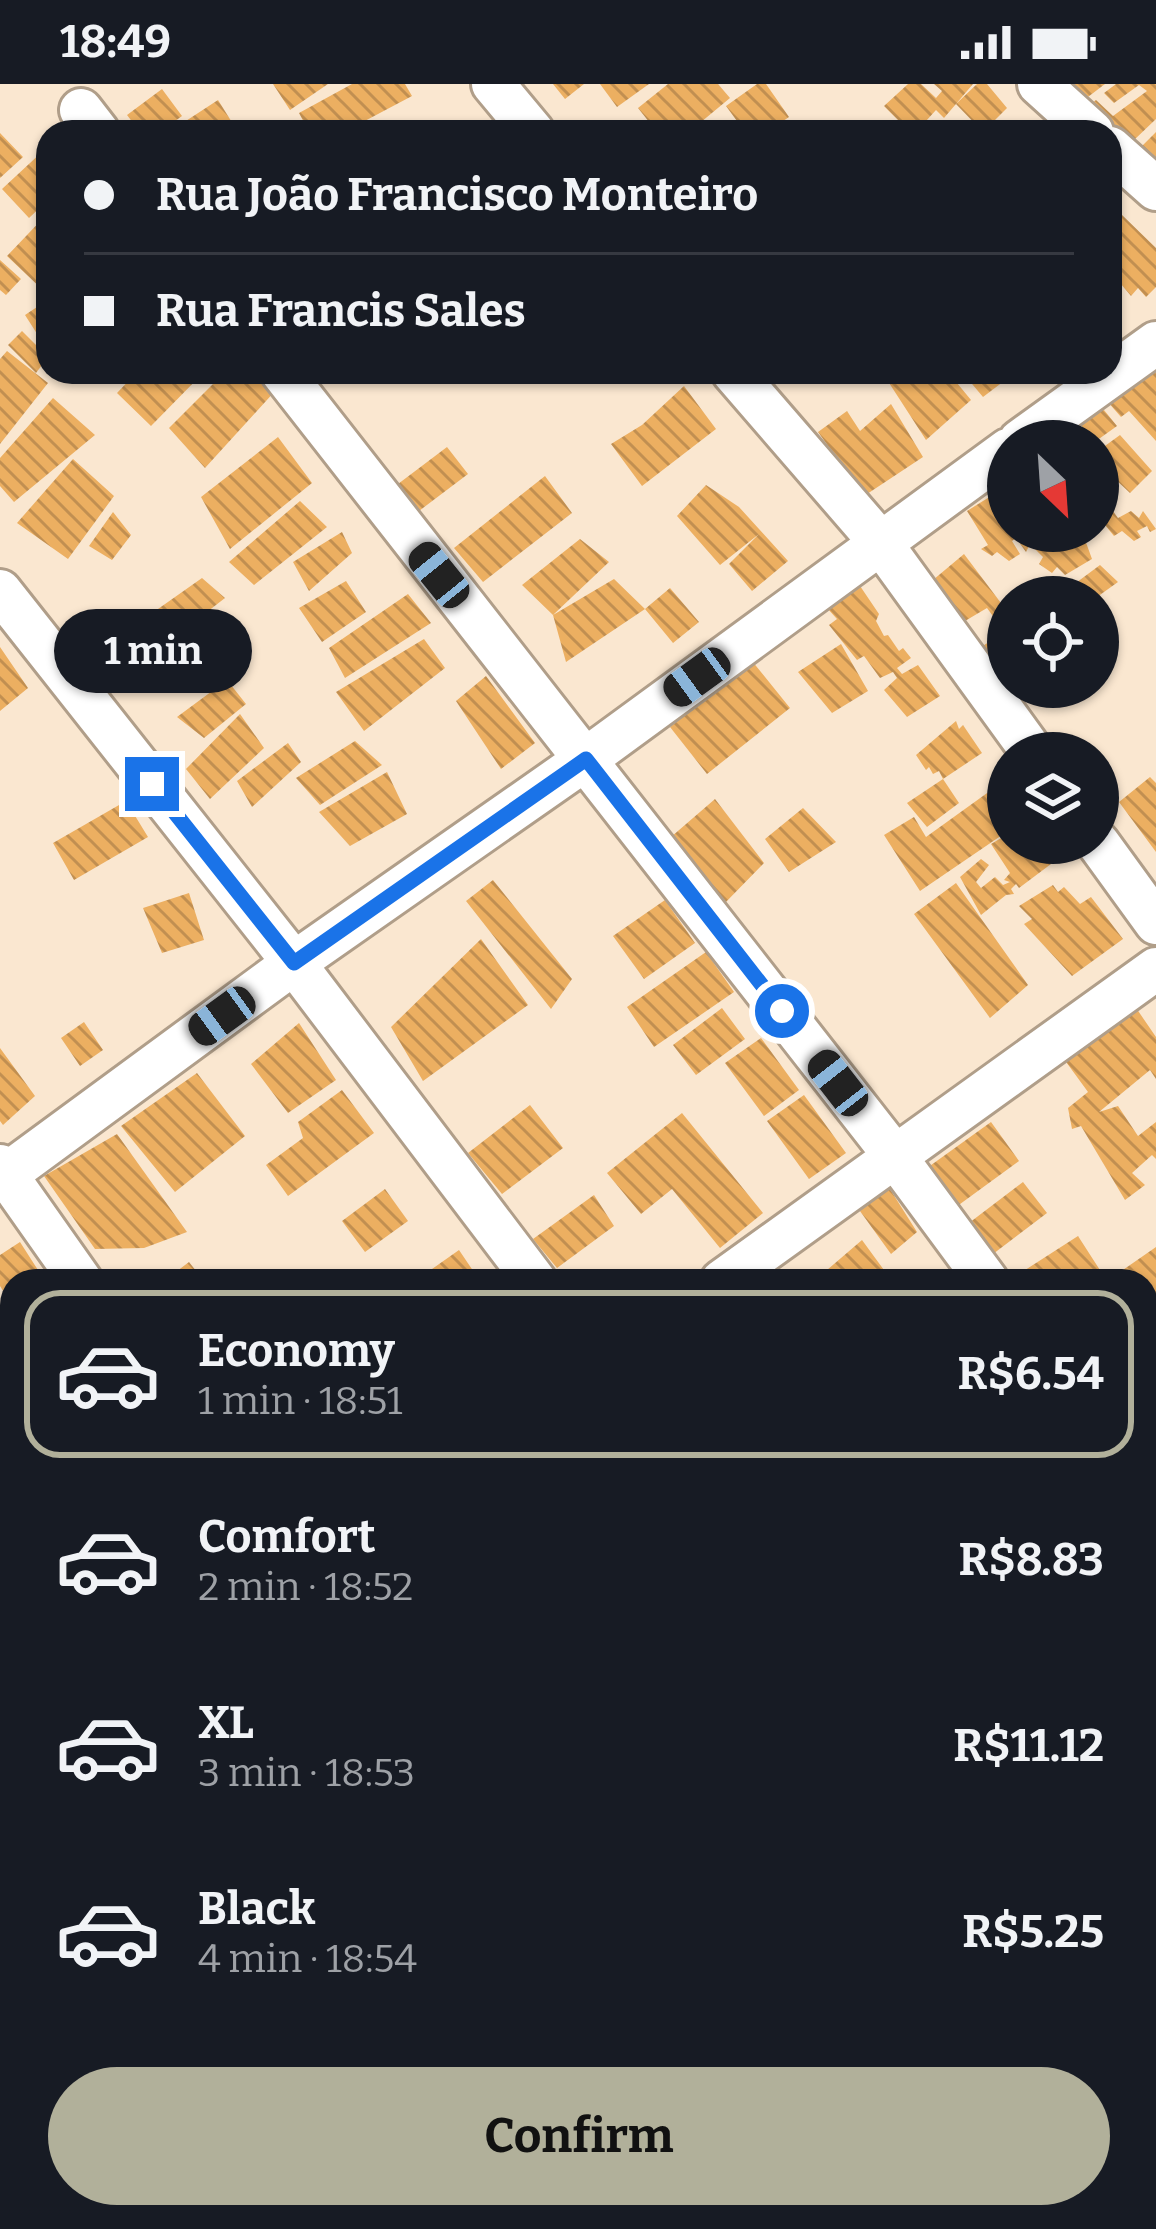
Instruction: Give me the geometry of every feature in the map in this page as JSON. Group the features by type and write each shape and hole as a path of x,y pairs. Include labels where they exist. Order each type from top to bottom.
{"street":[{"path":"493,84 523,120"},
{"path":"1039,84 1079,120"},
{"path":"1122,159 1156,189"},
{"path":"1122,368 1156,344"},
{"path":"291,384 894,1154 978,1269"},
{"path":"743,384 880,542 1018,732"},
{"path":"1050,420 1100,384"},
{"path":"72,1269 2,1173 586,759 987,465"},
{"path":"0,591 294,963 526,1269"},
{"path":"1113,864 1156,923"},
{"path":"738,1269 1156,969"}],"building":[{"path":"273,84 328,84 290,110"},
{"path":"352,84 405,84 412,96 367,120 303,120 299,113"},
{"path":"553,84 584,84 565,99"},
{"path":"600,84 649,84 617,107"},
{"path":"668,84 718,84 730,98 703,120 648,120 638,108"},
{"path":"757,84 766,84 789,117 736,120 726,106"},
{"path":"908,84 921,84 936,98 942,91 934,84 973,84 944,118 936,110 927,120 898,120 884,106"},
{"path":"977,84 987,84 1007,108 995,120 971,120 956,104"},
{"path":"1061,84 1105,84 1080,103"},
{"path":"1116,84 1156,84 1156,119 1133,141 1141,147 1156,132 1156,176 1122,147 1122,120 1090,120 1081,112 1096,100 1113,116 1147,91 1139,85 1114,103 1104,93"},
{"path":"162,89 182,116 131,120 127,115"},
{"path":"218,100 230,120 187,120"},
{"path":"0,133 23,157 0,178"},
{"path":"36,157 36,211 29,218 2,189"},
{"path":"1122,215 1156,248 1156,287 1146,297 1138,288 1131,296 1122,285"},
{"path":"36,226 36,284 7,256"},
{"path":"0,260 21,279 6,295 0,290"},
{"path":"36,308 36,332 25,315"},
{"path":"22,331 36,345 36,373 8,345"},
{"path":"7,351 36,374 36,384 47,384 0,444 0,359"},
{"path":"1153,366 1156,441 1129,411 1121,417 1107,401"},
{"path":"126,384 192,384 151,426 117,393"},
{"path":"213,384 270,384 276,390 205,468 169,428"},
{"path":"890,384 958,384 971,400 926,440"},
{"path":"972,384 1000,384 983,397"},
{"path":"684,386 716,429 642,486 611,444 642,425"},
{"path":"53,398 95,435 14,502 0,486 0,458"},
{"path":"1095,399 1112,420 1076,420 1072,416"},
{"path":"891,404 923,457 864,496 818,432 847,411 860,431"},
{"path":"1119,436 1152,471 1130,493 1119,483"},
{"path":"278,437 312,483 230,549 201,497"},
{"path":"447,447 468,474 419,511 398,484"},
{"path":"73,459 114,496 68,559 17,523"},
{"path":"545,476 572,513 483,582 454,548"},
{"path":"706,485 739,507 788,561 752,591 729,564 759,534 720,565 677,516"},
{"path":"987,498 987,543 967,511"},
{"path":"300,501 327,527 254,585 229,562"},
{"path":"1131,511 1139,518 1143,511 1156,529 1150,532 1147,526 1137,531 1141,537 1134,541 1122,531 1119,517"},
{"path":"113,512 131,535 112,560 89,546"},
{"path":"342,532 352,553 309,591 293,562"},
{"path":"580,539 609,562 553,615 522,585"},
{"path":"997,552 1019,552 1009,561"},
{"path":"1038,552 1089,552 1092,559 1065,575 1057,567 1052,573 1039,564 1043,557"},
{"path":"964,554 987,584 987,608 965,621 933,580"},
{"path":"1100,565 1112,576 1085,576"},
{"path":"202,578 225,598 127,674 104,647"},
{"path":"614,579 645,609 566,662 553,615"},
{"path":"346,581 366,612 322,642 299,608"},
{"path":"858,583 879,614 876,621 884,636 911,658 897,668 902,674 918,665 940,696 907,717 884,690 897,678 893,672 880,678 864,656 857,660 829,625 837,619 827,608"},
{"path":"670,588 699,622 673,643 645,609"},
{"path":"408,594 431,623 345,678 329,648"},
{"path":"424,639 445,668 364,731 336,692"},
{"path":"841,644 868,691 832,713 798,672"},
{"path":"0,647 28,688 0,711"},
{"path":"752,661 790,708 707,774 670,727"},
{"path":"486,676 535,743 501,769 456,701"},
{"path":"227,680 246,704 204,738 177,717"},
{"path":"240,714 264,748 210,799 186,769"},
{"path":"956,721 982,753 943,779 939,771 926,770 916,755"},
{"path":"355,741 382,765 320,805 296,778"},
{"path":"288,743 301,762 252,807 237,781"},
{"path":"387,772 407,814 350,846 319,812"},
{"path":"1150,777 1156,783 1156,852 1119,802"},
{"path":"943,779 959,803 927,827 907,803"},
{"path":"987,793 987,845 920,891 884,835 914,817 926,837"},
{"path":"715,799 764,863 724,904 671,837"},
{"path":"126,801 148,837 74,880 53,843"},
{"path":"803,808 836,842 789,872 765,839"},
{"path":"981,859 989,865 976,882 981,888 995,877 1003,885 1010,882 1004,880 1010,873 1004,864 1051,864 1019,888 1016,884 1011,889 1014,894 981,915 960,877"},
{"path":"493,880 572,979 551,1009 466,901"},
{"path":"956,883 1028,985 990,1018 914,914"},
{"path":"1053,885 1058,892 1064,887 1080,904 1091,897 1123,939 1072,976 1024,924 1032,919 1019,906"},
{"path":"189,893 204,940 162,953 143,908"},
{"path":"665,900 695,943 644,979 613,936"},
{"path":"481,939 528,1005 423,1081 391,1027"},
{"path":"706,952 734,992 654,1047 627,1007"},
{"path":"1132,1002 1156,1037 1156,1079 1150,1070 1099,1112 1118,1106 1138,1136 1156,1122 1156,1159 1152,1155 1132,1173 1145,1185 1125,1200 1081,1126 1072,1129 1068,1108 1088,1092 1061,1055"},
{"path":"722,1008 745,1039 696,1075 673,1045"},
{"path":"84,1022 103,1050 80,1066 61,1038"},
{"path":"299,1023 336,1080 288,1113 251,1064"},
{"path":"761,1038 799,1090 764,1116 725,1063"},
{"path":"0,1048 35,1096 3,1125 0,1121"},
{"path":"197,1073 245,1136 175,1192 121,1126"},
{"path":"342,1090 374,1133 288,1196 266,1165 303,1138 298,1122"},
{"path":"804,1095 846,1153 809,1179 767,1121"},
{"path":"530,1105 563,1148 502,1194 468,1153"},
{"path":"682,1113 763,1213 720,1248 672,1189 641,1214 607,1173"},
{"path":"991,1122 1019,1161 956,1207 927,1168"},
{"path":"117,1134 187,1232 144,1248 95,1249 44,1176"},
{"path":"883,1178 917,1232 891,1254 852,1200"},
{"path":"1023,1182 1047,1213 993,1254 969,1223"},
{"path":"385,1189 408,1221 365,1252 342,1221"},
{"path":"594,1195 614,1226 557,1268 533,1239"},
{"path":"1078,1236 1099,1269 1027,1269"},
{"path":"862,1240 883,1269 828,1269"},
{"path":"20,1242 37,1269 0,1269 0,1255"},
{"path":"1156,1247 1156,1269 1124,1269"},
{"path":"459,1250 472,1269 432,1269"}],"route":[{"path":"152,784 294,963 586,759 782,1011"}]}
